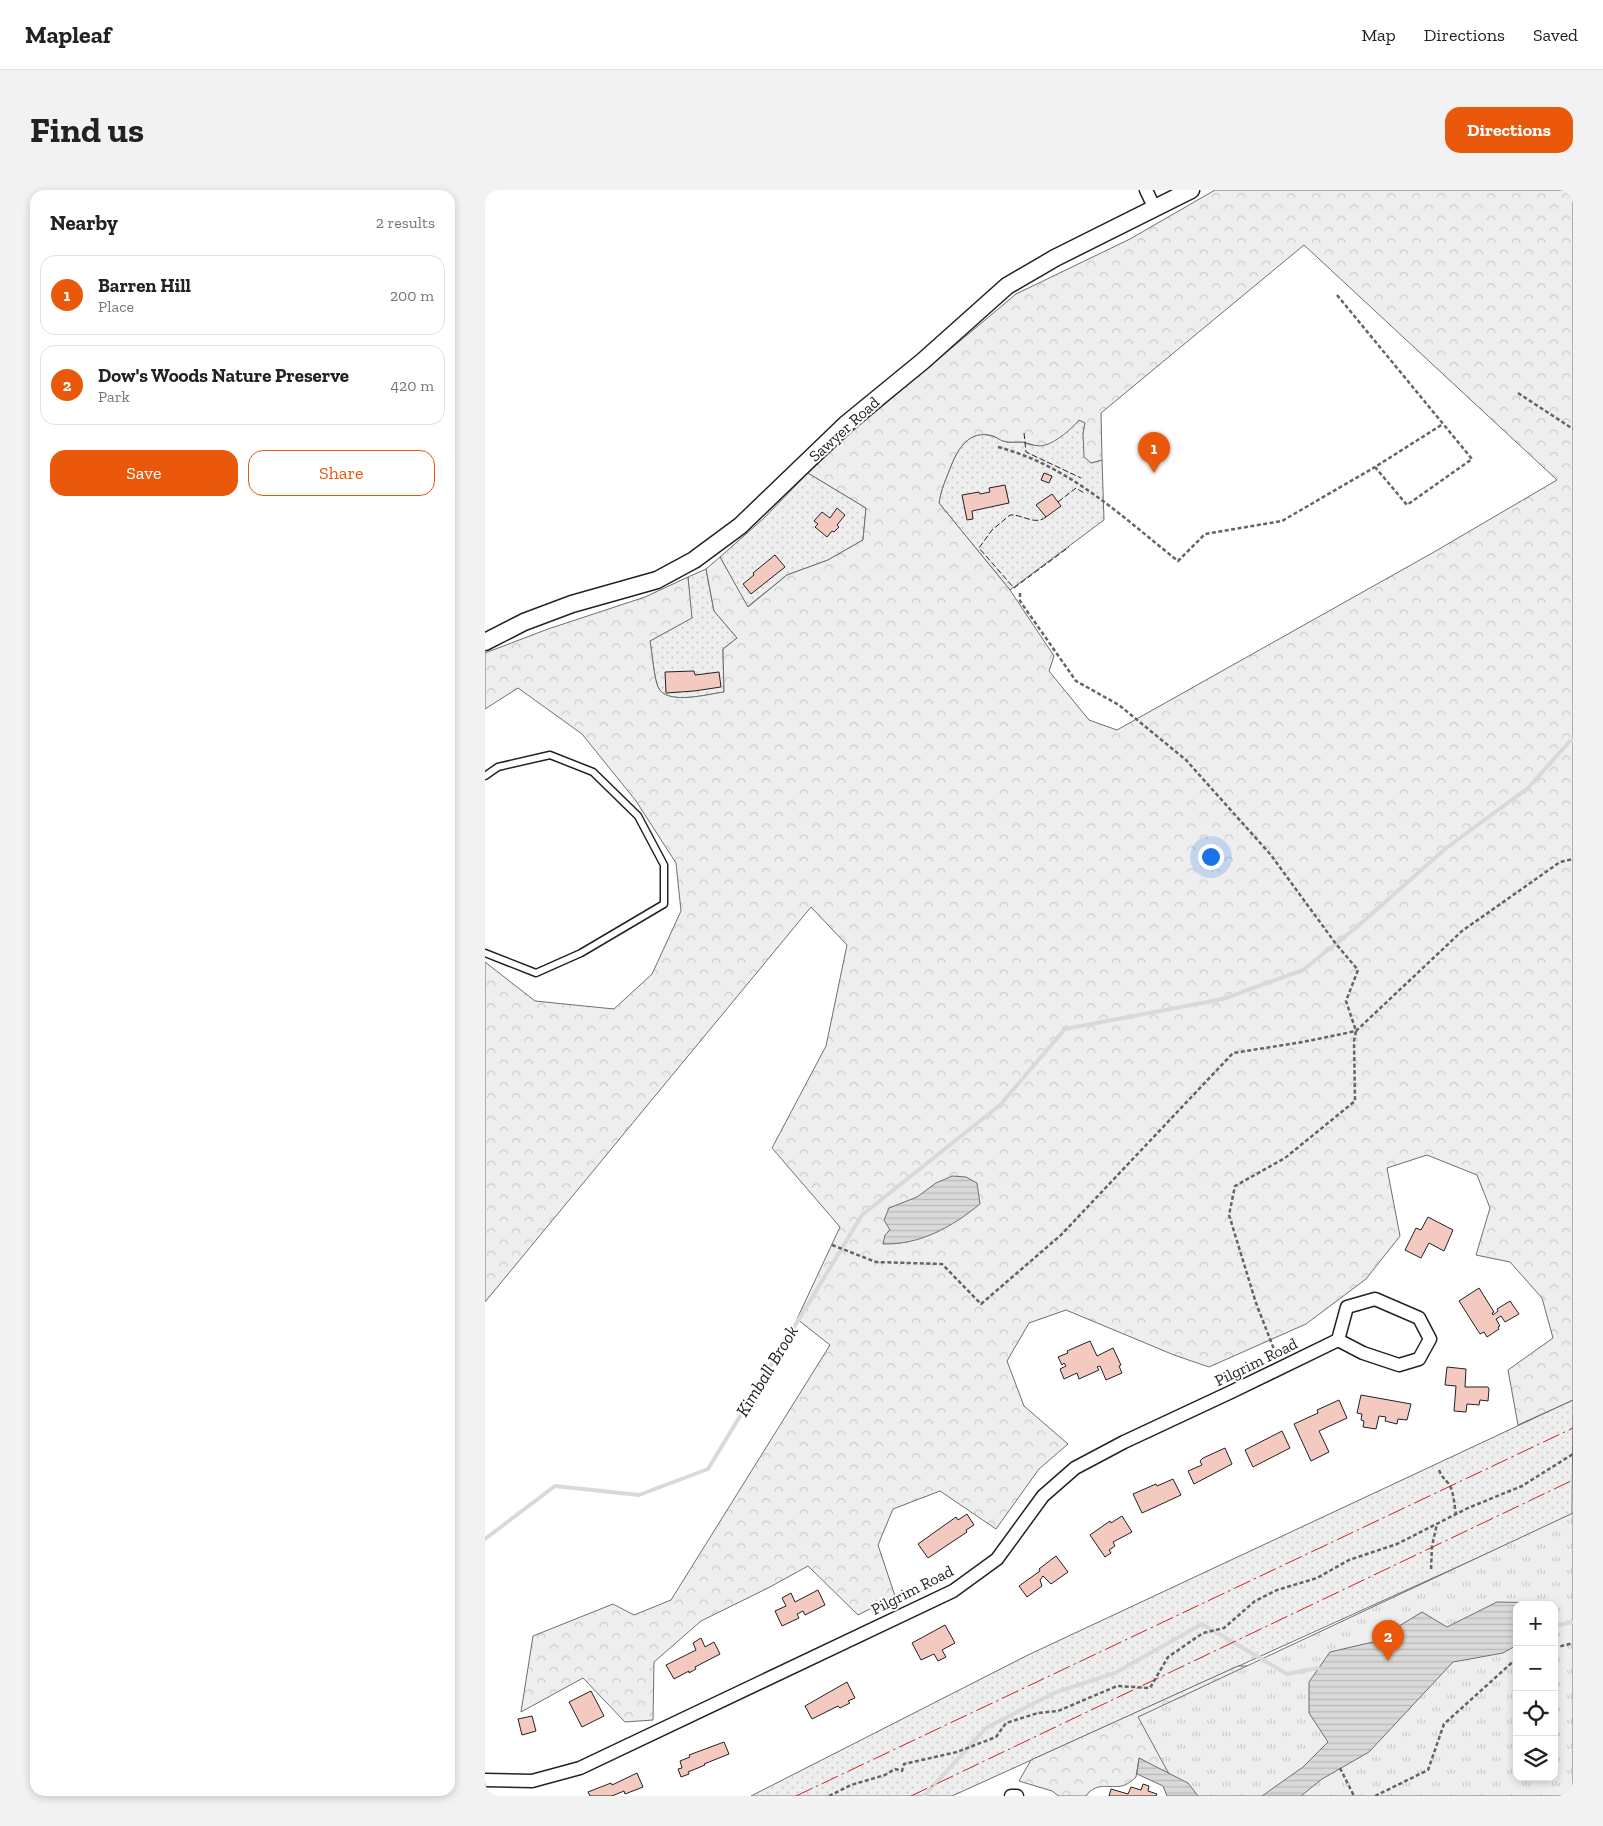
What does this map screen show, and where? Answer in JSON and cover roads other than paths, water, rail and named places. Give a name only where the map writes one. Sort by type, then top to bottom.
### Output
[{"type":"street","points":[[1147,190],[1155,208]]},
{"type":"street","name":"Sawyer Road","points":[[485,642],[524,622],[572,604],[657,580],[694,560],[740,526],[846,424],[923,361],[1007,286],[1055,258],[1191,190]]},
{"type":"street","points":[[1375,1300],[1419,1318],[1430,1339],[1419,1359],[1399,1365],[1363,1353],[1338,1340],[1347,1306],[1375,1300]]},
{"type":"street","name":"Pilgrim Road","points":[[485,1780],[533,1781],[579,1768],[953,1591],[997,1559],[1043,1496],[1075,1468],[1124,1442],[1338,1340]]},
{"type":"street","points":[[1011,1796],[1017,1796]]},
{"type":"lane","points":[[485,776],[498,768],[549,755],[593,772],[638,816],[664,865],[664,904],[581,954],[536,973],[485,953]]},
{"type":"waterway","name":"Kimball Brook","points":[[485,1539],[555,1486],[639,1495],[708,1469],[862,1215],[1000,1105],[1065,1029],[1223,999],[1303,970],[1358,926],[1445,849],[1528,788],[1570,741],[1573,741]]},
{"type":"waterway","points":[[1558,1625],[1573,1622]]},
{"type":"waterway","points":[[924,1796],[986,1728],[1054,1693],[1115,1673],[1202,1624],[1287,1674],[1318,1668]]},
{"type":"place","name":"Barren Hill","points":[[1154,473]]},
{"type":"place","name":"Dow's Woods Nature Preserve","points":[[1388,1661]]}]
